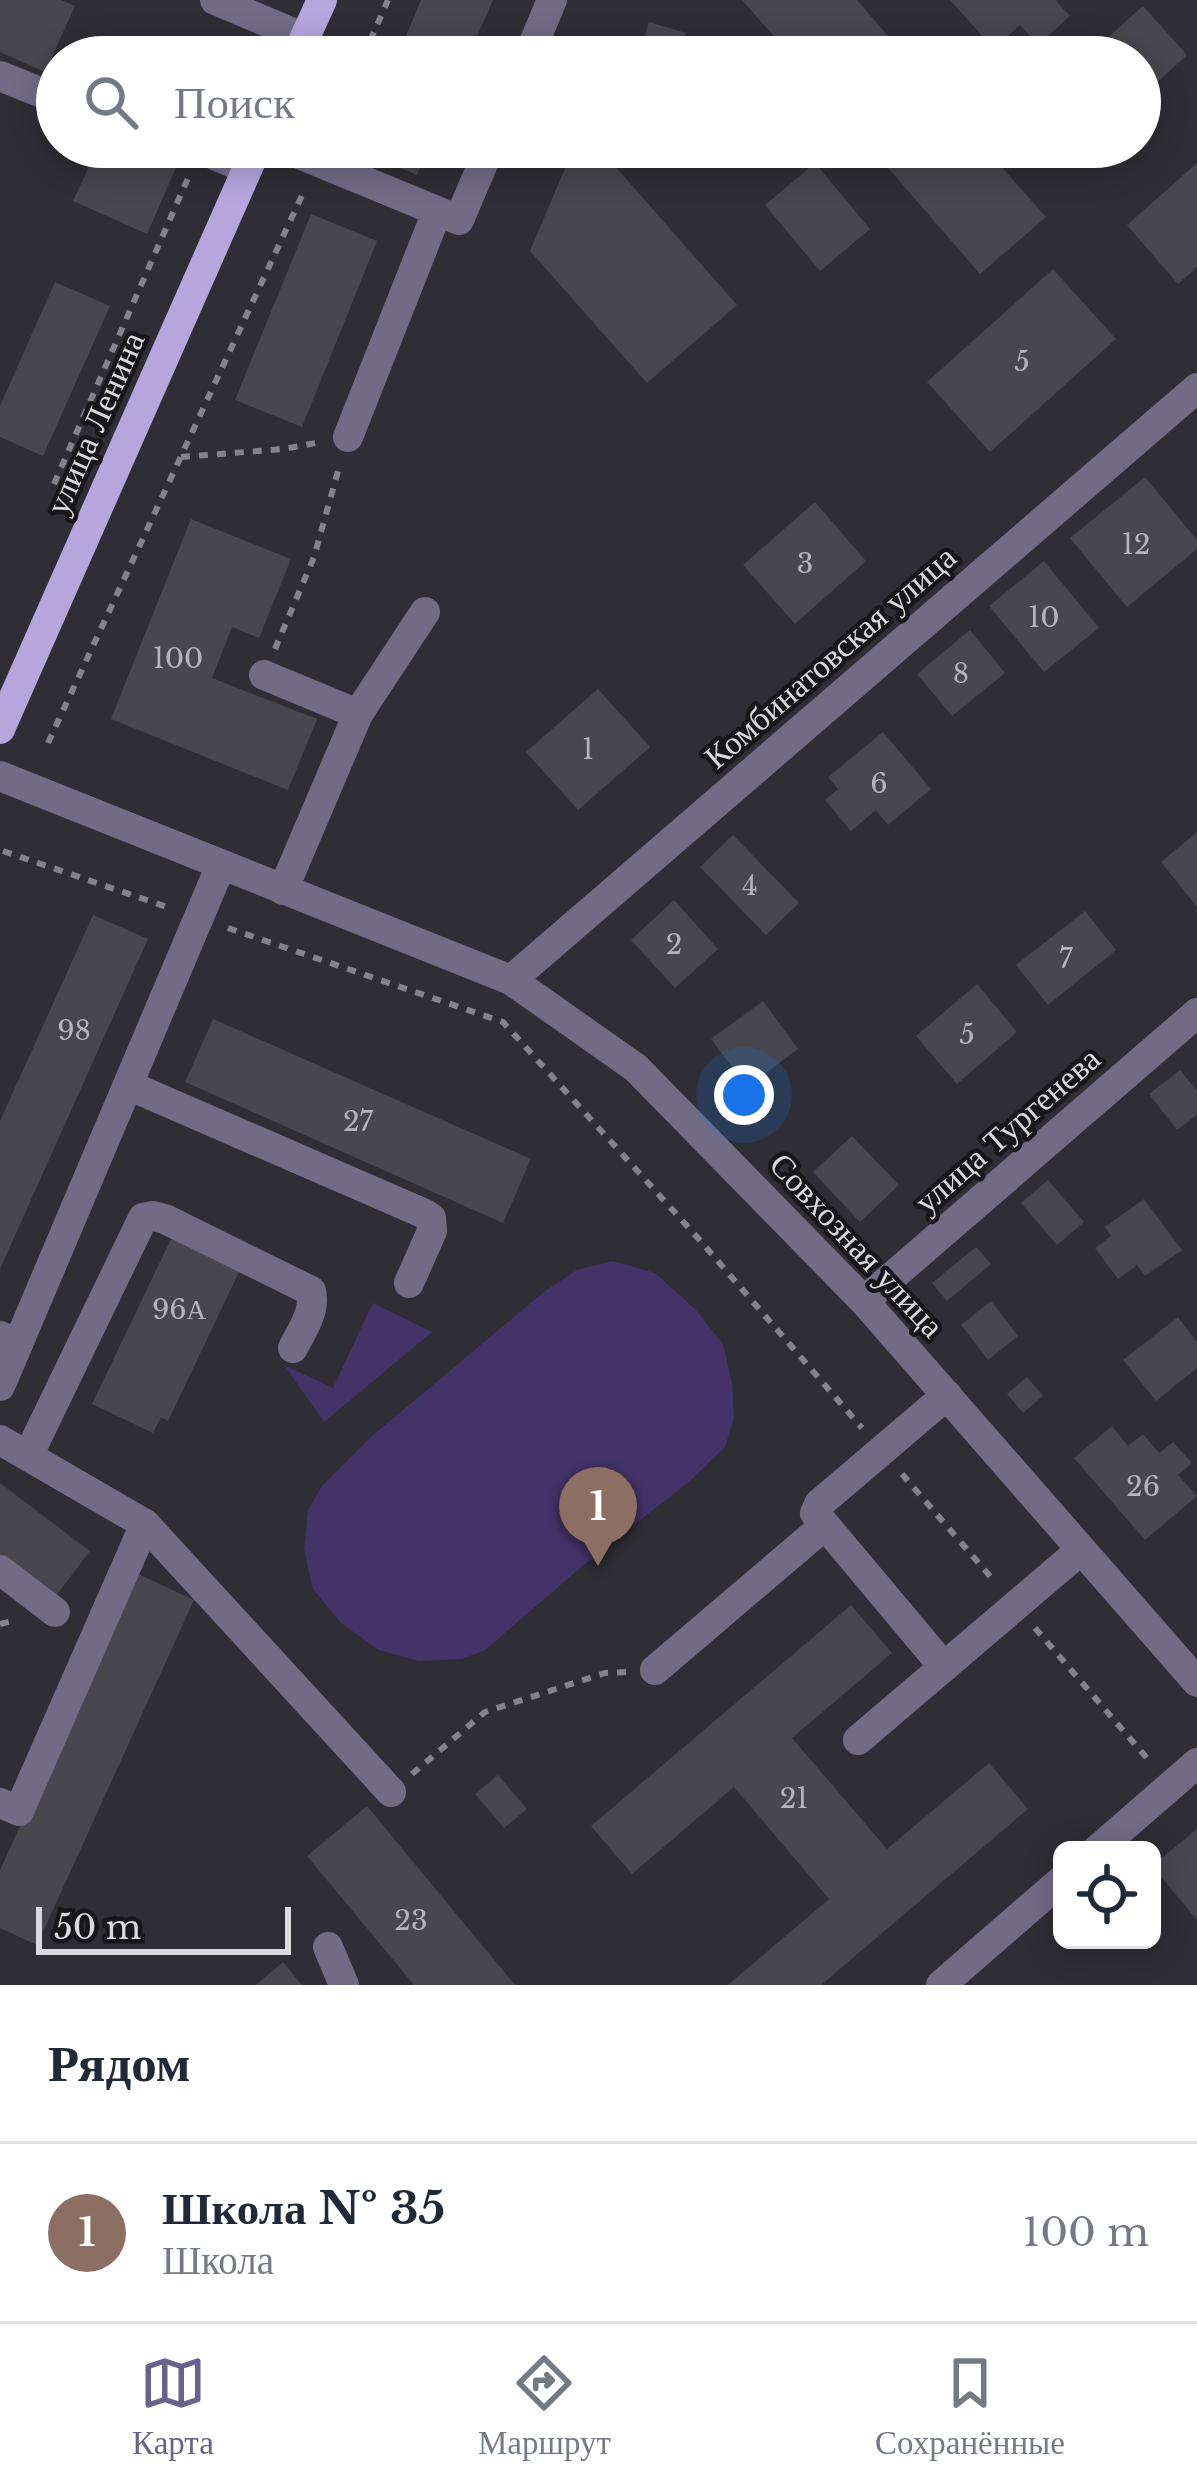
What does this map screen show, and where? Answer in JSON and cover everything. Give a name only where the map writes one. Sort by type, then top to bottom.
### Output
[{"type":"main road","points":[[306,36],[322,0]]},
{"type":"main road","name":"улица Ленина","points":[[0,729],[248,168]]},
{"type":"street","points":[[215,0],[279,36]]},
{"type":"street","points":[[537,36],[552,0]]},
{"type":"street","points":[[0,76],[36,91]]},
{"type":"street","points":[[332,168],[459,220],[481,168]]},
{"type":"street","points":[[348,437],[437,212]]},
{"type":"street","name":"Комбинатовская улица","points":[[511,980],[1197,388]]},
{"type":"street","points":[[283,890],[358,714],[425,612]]},
{"type":"street","points":[[264,675],[358,714]]},
{"type":"street","name":"Совхозная улица","points":[[0,776],[511,980],[636,1068],[864,1301],[1197,1682]]},
{"type":"street","points":[[0,1386],[9,1340],[128,1085],[221,865]]},
{"type":"street","name":"улица Тургенева","points":[[864,1301],[1197,1013]]},
{"type":"street","points":[[128,1085],[425,1214],[431,1231],[409,1282]]},
{"type":"street","points":[[28,1456],[143,1218],[165,1219],[311,1291],[312,1310],[293,1348]]},
{"type":"street","points":[[944,1667],[815,1514],[816,1508],[946,1395]]},
{"type":"street","points":[[0,1440],[145,1524],[391,1792]]},
{"type":"street","points":[[0,1803],[19,1811],[145,1524]]},
{"type":"street","points":[[655,1670],[824,1526]]},
{"type":"street","points":[[858,1740],[1082,1550]]},
{"type":"street","points":[[0,1570],[55,1612]]},
{"type":"street","points":[[1106,1841],[1197,1763]]},
{"type":"street","points":[[941,1985],[1053,1888]]},
{"type":"street","points":[[328,1947],[344,1985]]},
{"type":"path","points":[[373,36],[388,0]]},
{"type":"path","points":[[54,484],[189,168]]},
{"type":"path","points":[[48,743],[315,168]]},
{"type":"path","points":[[181,457],[284,449],[348,437],[314,557],[264,675]]},
{"type":"path","points":[[3,851],[503,1022],[698,1237],[1171,1785]]},
{"type":"path","points":[[391,1792],[484,1712],[604,1673],[655,1670]]},
{"type":"shaded area","points":[[613,1261],[655,1273],[696,1310],[723,1344],[734,1418],[725,1447],[485,1650],[462,1659],[419,1661],[379,1650],[341,1623],[313,1589],[304,1549],[308,1510],[322,1486],[372,1436],[545,1291],[577,1270]]},
{"type":"shaded area","points":[[373,1303],[432,1332],[324,1422],[284,1365],[333,1388]]},
{"type":"building","points":[[0,0],[61,0],[75,6],[61,36],[36,36],[36,68],[0,52]]},
{"type":"building","points":[[421,0],[493,0],[477,36],[406,36]]},
{"type":"building","points":[[742,0],[857,0],[888,36],[774,36]]},
{"type":"building","points":[[950,0],[1055,0],[1070,16],[1048,36],[1030,36],[1020,25],[1008,36],[982,36]]},
{"type":"building","points":[[1143,6],[1187,55],[1161,79],[1161,36],[1109,36]]},
{"type":"building","points":[[649,22],[686,33],[685,36],[645,36]]},
{"type":"building","points":[[1197,163],[1197,267],[1178,284],[1127,225]]},
{"type":"building","points":[[88,168],[176,168],[147,234],[73,201]]},
{"type":"building","points":[[565,168],[616,168],[737,305],[647,383],[530,251]]},
{"type":"building","points":[[809,168],[819,168],[870,229],[820,271],[765,205]]},
{"type":"building","points":[[888,168],[1003,168],[1046,217],[980,274]]},
{"type":"building","points":[[311,214],[377,241],[302,427],[235,400]]},
{"type":"building","points":[[1053,269],[1116,339],[990,452],[927,382]]},
{"type":"building","points":[[55,282],[110,306],[43,456],[0,437],[0,406]]},
{"type":"building","points":[[1145,477],[1197,540],[1197,549],[1127,607],[1070,538]]},
{"type":"building","points":[[815,502],[866,561],[795,624],[743,565]]},
{"type":"building","points":[[191,519],[291,559],[259,638],[232,627],[212,678],[317,719],[288,790],[111,719]]},
{"type":"building","points":[[1044,561],[1099,628],[1044,672],[989,606]]},
{"type":"building","points":[[970,630],[1005,673],[952,716],[917,674]]},
{"type":"building","points":[[598,689],[650,747],[578,810],[526,752]]},
{"type":"building","points":[[883,732],[931,789],[888,825],[876,810],[851,831],[825,800],[838,789],[828,777]]},
{"type":"building","points":[[1197,832],[1197,907],[1161,862]]},
{"type":"building","points":[[733,835],[799,903],[766,935],[700,867]]},
{"type":"building","points":[[674,900],[718,949],[675,988],[631,940]]},
{"type":"building","points":[[1085,911],[1116,950],[1048,1005],[1016,965]]},
{"type":"building","points":[[93,915],[148,939],[0,1269],[0,1121]]},
{"type":"building","points":[[977,984],[1017,1032],[957,1084],[916,1036]]},
{"type":"building","points":[[763,1001],[798,1049],[747,1087],[711,1039]]},
{"type":"building","points":[[213,1019],[531,1159],[503,1223],[185,1082]]},
{"type":"building","points":[[1180,1070],[1197,1091],[1197,1115],[1177,1130],[1149,1094]]},
{"type":"building","points":[[852,1136],[899,1185],[860,1222],[813,1172]]},
{"type":"building","points":[[1048,1180],[1084,1222],[1057,1245],[1021,1203]]},
{"type":"building","points":[[1144,1199],[1182,1250],[1145,1276],[1137,1265],[1118,1279],[1095,1248],[1111,1236],[1105,1227]]},
{"type":"building","points":[[171,1239],[239,1272],[168,1421],[161,1417],[153,1433],[92,1404]]},
{"type":"building","points":[[976,1247],[991,1264],[947,1301],[932,1283]]},
{"type":"building","points":[[991,1301],[1018,1336],[988,1360],[961,1325]]},
{"type":"building","points":[[1178,1317],[1197,1342],[1197,1368],[1156,1401],[1123,1360]]},
{"type":"building","points":[[1027,1377],[1043,1396],[1023,1413],[1007,1394]]},
{"type":"building","points":[[1112,1426],[1128,1446],[1143,1434],[1159,1453],[1173,1442],[1192,1463],[1178,1475],[1197,1496],[1145,1540],[1074,1458]]},
{"type":"building","points":[[0,1483],[90,1551],[55,1597],[0,1555]]},
{"type":"building","points":[[136,1573],[194,1600],[37,1945],[0,1928],[0,1870]]},
{"type":"building","points":[[851,1605],[892,1653],[792,1738],[887,1849],[989,1763],[1028,1809],[821,1985],[728,1985],[829,1899],[734,1787],[632,1874],[591,1826]]},
{"type":"building","points":[[498,1775],[527,1809],[504,1828],[475,1794]]},
{"type":"building","points":[[367,1806],[515,1985],[414,1985],[307,1856]]},
{"type":"building","points":[[1197,1829],[1197,1920],[1161,1877],[1161,1859]]},
{"type":"building","points":[[283,1962],[302,1985],[256,1985]]},
{"type":"place","name":"Школа № 35","points":[[598,1566]]}]
